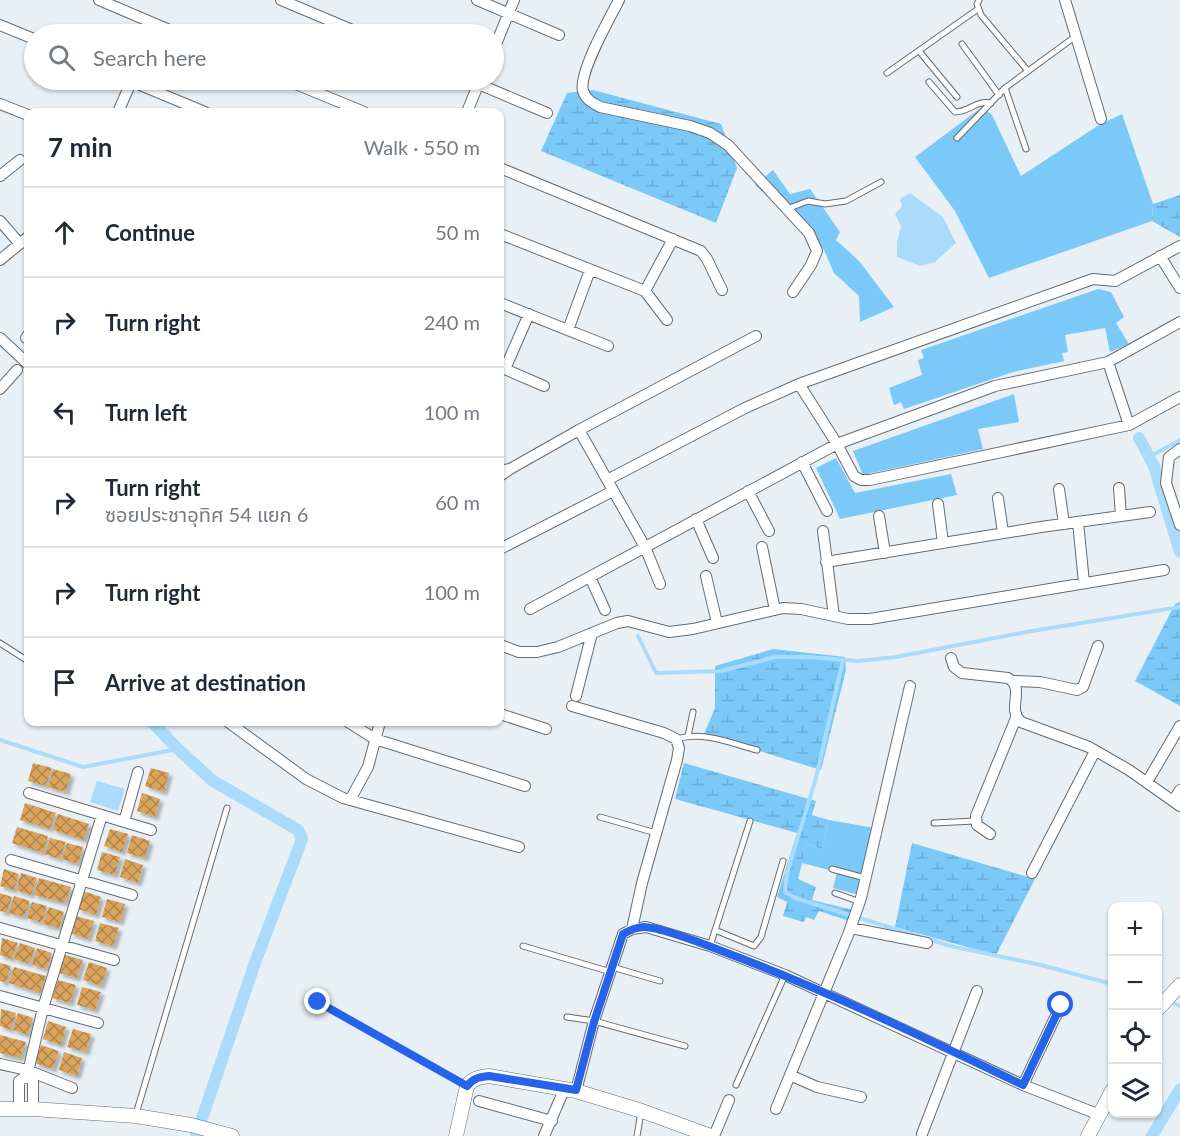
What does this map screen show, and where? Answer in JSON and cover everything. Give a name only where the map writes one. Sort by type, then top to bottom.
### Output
[{"type":"street","points":[[99,0],[142,24]]},
{"type":"street","points":[[281,0],[297,3],[341,24]]},
{"type":"street","points":[[477,0],[559,35]]},
{"type":"street","points":[[504,24],[514,0]]},
{"type":"street","points":[[619,0],[586,67],[583,90],[588,99],[600,107],[690,126],[710,133],[728,145],[809,233],[817,251],[811,265],[793,292]]},
{"type":"street","points":[[1065,0],[1101,119]]},
{"type":"street","points":[[0,25],[24,35]]},
{"type":"street","points":[[120,108],[126,90]]},
{"type":"street","points":[[154,90],[196,108]]},
{"type":"street","points":[[310,90],[354,108]]},
{"type":"street","points":[[468,108],[473,90]]},
{"type":"street","points":[[496,90],[547,113]]},
{"type":"street","points":[[0,104],[24,113]]},
{"type":"street","points":[[0,176],[20,160]]},
{"type":"street","points":[[504,170],[701,251],[722,290]]},
{"type":"street","points":[[0,221],[24,241],[0,260]]},
{"type":"street","points":[[504,236],[645,291],[667,320]]},
{"type":"street","points":[[645,291],[673,238]]},
{"type":"street","points":[[607,480],[745,408],[799,384],[1093,279],[1115,282],[1180,246]]},
{"type":"street","points":[[1161,256],[1180,288]]},
{"type":"street","points":[[568,330],[590,270]]},
{"type":"street","points":[[504,305],[608,346]]},
{"type":"street","points":[[504,364],[528,314]]},
{"type":"street","points":[[530,609],[837,444],[995,386],[1108,362],[1180,322]]},
{"type":"street","points":[[505,470],[756,336]]},
{"type":"street","points":[[0,338],[24,360]]},
{"type":"street","points":[[1108,362],[1129,426]]},
{"type":"street","points":[[504,369],[544,386]]},
{"type":"street","points":[[0,389],[17,370]]},
{"type":"street","points":[[799,384],[837,444],[854,476],[861,480],[1129,426],[1180,398]]},
{"type":"street","points":[[579,430],[645,547],[660,584]]},
{"type":"street","points":[[1180,449],[1169,457],[1166,483],[1180,525]]},
{"type":"street","points":[[802,462],[827,511]]},
{"type":"street","points":[[1119,488],[1121,516]]},
{"type":"street","points":[[1059,489],[1064,524]]},
{"type":"street","points":[[504,547],[613,491]]},
{"type":"street","points":[[748,491],[769,531]]},
{"type":"street","points":[[998,498],[1003,533]]},
{"type":"street","points":[[938,504],[943,543]]},
{"type":"street","points":[[826,562],[1150,512]]},
{"type":"street","points":[[879,516],[885,553]]},
{"type":"street","points":[[696,519],[713,558]]},
{"type":"street","points":[[1078,522],[1084,583]]},
{"type":"street","points":[[823,531],[834,616]]},
{"type":"street","points":[[762,547],[775,610]]},
{"type":"street","points":[[504,646],[519,652],[537,652],[558,647],[617,623],[628,621],[669,632],[783,608],[801,609],[848,619],[870,619],[1164,570]]},
{"type":"street","points":[[706,576],[717,623]]},
{"type":"street","points":[[590,577],[605,610]]},
{"type":"street","points":[[592,633],[574,701],[664,733],[676,739],[679,748],[634,913],[632,929]]},
{"type":"street","points":[[951,658],[954,667],[962,673],[1008,678],[1014,681],[1040,682],[1077,690],[1083,687],[1098,646]]},
{"type":"street","points":[[1014,681],[1017,687],[1014,711],[1021,723],[1050,732],[1095,751],[1129,770],[1177,803],[1180,790]]},
{"type":"street","points":[[776,1108],[825,993],[859,905],[910,686]]},
{"type":"street","points":[[504,715],[546,729]]},
{"type":"street","points":[[990,834],[975,821],[1016,718]]},
{"type":"street","points":[[233,726],[306,779],[350,800],[519,847]]},
{"type":"street","points":[[354,726],[375,739],[525,786]]},
{"type":"street","points":[[350,800],[368,767],[379,726]]},
{"type":"street","points":[[1147,782],[1180,726]]},
{"type":"street","points":[[1032,873],[1095,751]]},
{"type":"street","points":[[124,822],[138,772]]},
{"type":"street","points":[[29,792],[151,830]]},
{"type":"street","points":[[27,1073],[43,1008],[102,815]]},
{"type":"street","points":[[11,860],[132,895]]},
{"type":"street","points":[[852,926],[927,943]]},
{"type":"street","points":[[544,1136],[570,1090],[623,934],[632,929],[646,927],[710,946],[785,975],[1023,1085],[1100,1115]]},
{"type":"street","points":[[0,928],[114,960]]},
{"type":"street","points":[[1162,1005],[1180,985]]},
{"type":"street","points":[[922,1134],[977,991]]},
{"type":"street","points":[[0,996],[98,1023]]},
{"type":"street","points":[[1023,1085],[1061,1005]]},
{"type":"street","points":[[0,1064],[72,1088]]},
{"type":"street","points":[[26,1109],[33,1080],[27,1073]]},
{"type":"street","points":[[790,1075],[817,1087],[861,1097]]},
{"type":"street","points":[[456,1136],[467,1086],[471,1081],[489,1076],[570,1090],[642,1110],[712,1136],[729,1100]]},
{"type":"street","points":[[1088,1136],[1108,1100]]},
{"type":"street","points":[[479,1101],[552,1121]]},
{"type":"street","points":[[0,1109],[136,1116],[191,1125],[206,1133],[232,1136]]},
{"type":"lane","points":[[980,0],[977,3],[978,9],[1028,71]]},
{"type":"lane","points":[[887,73],[978,9]]},
{"type":"lane","points":[[957,138],[1005,88],[1076,36]]},
{"type":"lane","points":[[962,44],[999,95]]},
{"type":"lane","points":[[919,51],[957,98]]},
{"type":"lane","points":[[929,82],[955,112],[968,109],[978,102],[991,103]]},
{"type":"lane","points":[[1005,88],[1026,149]]},
{"type":"lane","points":[[787,209],[808,201],[825,204],[846,201],[880,182]]},
{"type":"lane","points":[[0,643],[24,658]]},
{"type":"lane","points":[[688,736],[693,712]]},
{"type":"lane","points":[[676,739],[688,736],[713,738],[757,750]]},
{"type":"lane","points":[[136,1116],[227,808]]},
{"type":"lane","points":[[600,817],[656,833]]},
{"type":"lane","points":[[710,946],[750,820]]},
{"type":"lane","points":[[934,823],[975,821]]},
{"type":"lane","points":[[715,930],[754,946],[761,937],[783,861]]},
{"type":"lane","points":[[832,869],[866,878]]},
{"type":"lane","points":[[834,893],[859,905]]},
{"type":"lane","points":[[523,946],[660,981]]},
{"type":"lane","points":[[736,1085],[785,975]]},
{"type":"lane","points":[[567,1017],[685,1046]]},
{"type":"lane","points":[[637,1136],[642,1110]]},
{"type":"path","points":[[318,1002],[467,1086]]},
{"type":"green space","points":[[593,90],[721,124],[737,168],[716,223],[541,151],[567,93]]},
{"type":"green space","points":[[982,107],[992,115],[1021,176],[1099,125],[1122,114],[1153,204],[1152,221],[989,278],[955,211],[915,157]]},
{"type":"green space","points":[[773,170],[790,194],[810,189],[840,232],[836,240],[859,261],[894,307],[860,322],[859,296],[834,273],[824,250],[801,220],[755,185]]},
{"type":"green space","points":[[1180,195],[1180,237],[1152,221],[1153,204]]},
{"type":"green space","points":[[1098,289],[1111,292],[1124,317],[1116,323],[1129,344],[1110,352],[1105,328],[1065,335],[1068,352],[1062,353],[1064,361],[1013,372],[904,409],[901,402],[894,405],[889,388],[922,375],[918,360],[924,358],[921,350]]},
{"type":"green space","points":[[1014,394],[1019,422],[978,429],[983,449],[863,475],[853,451]]},
{"type":"green space","points":[[836,458],[855,493],[951,474],[957,495],[840,519],[816,468]]},
{"type":"green space","points":[[1180,602],[1180,706],[1135,681],[1175,604]]},
{"type":"green space","points":[[773,649],[845,657],[846,670],[821,770],[704,734],[715,708],[715,666]]},
{"type":"green space","points":[[684,763],[816,801],[812,815],[829,820],[822,849],[807,844],[798,879],[816,887],[812,900],[853,910],[849,921],[819,911],[814,920],[806,917],[804,922],[783,916],[787,902],[777,897],[797,833],[675,799]]},
{"type":"green space","points":[[829,820],[874,828],[859,895],[833,888],[837,872],[802,863],[807,844],[822,849]]},
{"type":"green space","points":[[912,843],[1035,879],[996,955],[895,927]]},
{"type":"shaded area","points":[[910,193],[943,217],[956,243],[935,262],[920,266],[897,257],[897,242],[901,226],[895,214],[902,206],[900,199]]},
{"type":"shaded area","points":[[97,781],[125,789],[118,811],[90,802]]},
{"type":"building","points":[[33,763],[52,768],[46,786],[28,781]]},
{"type":"building","points":[[151,768],[169,773],[164,792],[145,786]]},
{"type":"building","points":[[53,769],[71,774],[66,792],[48,787]]},
{"type":"building","points":[[142,793],[160,799],[155,817],[137,811]]},
{"type":"building","points":[[25,803],[56,813],[50,829],[20,820]]},
{"type":"building","points":[[58,814],[89,824],[84,840],[53,830]]},
{"type":"building","points":[[17,827],[48,836],[43,853],[12,843]]},
{"type":"building","points":[[110,829],[128,834],[122,852],[104,846]]},
{"type":"building","points":[[132,835],[150,841],[145,858],[127,853]]},
{"type":"building","points":[[50,838],[66,842],[60,859],[45,854]]},
{"type":"building","points":[[67,843],[83,847],[78,864],[62,859]]},
{"type":"building","points":[[102,852],[120,857],[115,875],[97,870]]},
{"type":"building","points":[[125,859],[143,865],[138,883],[120,877]]},
{"type":"building","points":[[4,869],[19,874],[14,890],[0,886]]},
{"type":"building","points":[[21,873],[37,878],[31,895],[16,890]]},
{"type":"building","points":[[39,878],[71,887],[65,903],[34,895]]},
{"type":"building","points":[[83,891],[101,897],[96,915],[78,909]]},
{"type":"building","points":[[0,893],[12,897],[7,913],[0,911]]},
{"type":"building","points":[[14,896],[30,901],[24,917],[9,913]]},
{"type":"building","points":[[107,899],[125,904],[120,922],[102,917]]},
{"type":"building","points":[[32,902],[47,906],[42,923],[27,918]]},
{"type":"building","points":[[49,907],[64,912],[59,928],[43,924]]},
{"type":"building","points":[[76,916],[94,921],[88,939],[70,933]]},
{"type":"building","points":[[100,923],[119,928],[113,946],[95,941]]},
{"type":"building","points":[[2,938],[18,943],[12,959],[0,955]]},
{"type":"building","points":[[20,943],[35,948],[30,964],[14,959]]},
{"type":"building","points":[[37,948],[52,953],[47,969],[32,965]]},
{"type":"building","points":[[65,955],[83,960],[77,978],[59,973]]},
{"type":"building","points":[[89,962],[107,968],[101,986],[83,980]]},
{"type":"building","points":[[0,963],[11,966],[6,983],[0,981]]},
{"type":"building","points":[[14,967],[46,976],[40,993],[9,983]]},
{"type":"building","points":[[58,980],[76,985],[70,1003],[52,998]]},
{"type":"building","points":[[82,987],[101,992],[95,1010],[77,1005]]},
{"type":"building","points":[[1,1009],[16,1013],[11,1030],[0,1026]]},
{"type":"building","points":[[18,1013],[33,1018],[28,1035],[13,1030]]},
{"type":"building","points":[[48,1021],[66,1027],[61,1045],[43,1039]]},
{"type":"building","points":[[73,1029],[91,1034],[86,1052],[67,1047]]},
{"type":"building","points":[[0,1035],[26,1042],[20,1058],[0,1053]]},
{"type":"building","points":[[41,1045],[59,1051],[53,1069],[35,1063]]},
{"type":"building","points":[[64,1052],[82,1058],[77,1076],[59,1070]]},
{"type":"waterway","points":[[1139,438],[1154,466],[1180,552]]},
{"type":"waterway","points":[[1149,457],[1180,440]]},
{"type":"waterway","points":[[638,636],[656,673],[721,671],[775,657],[858,661],[896,657],[1026,632],[1180,607]]},
{"type":"waterway","points":[[843,660],[816,778],[787,873],[785,892],[795,898],[921,937]]},
{"type":"waterway","points":[[156,726],[213,781],[298,830],[302,839],[256,960],[196,1136]]},
{"type":"waterway","points":[[0,740],[83,767],[178,749]]},
{"type":"waterway","points":[[929,939],[1108,983]]},
{"type":"waterway","points":[[1170,1002],[1180,1006]]},
{"type":"waterway","points":[[1152,1136],[1180,1089]]},
{"type":"route","points":[[318,1002],[467,1086],[471,1081],[489,1076],[576,1090],[594,1022],[623,934],[632,929],[646,927],[661,931],[710,946],[785,975],[1023,1085],[1061,1005]]}]
